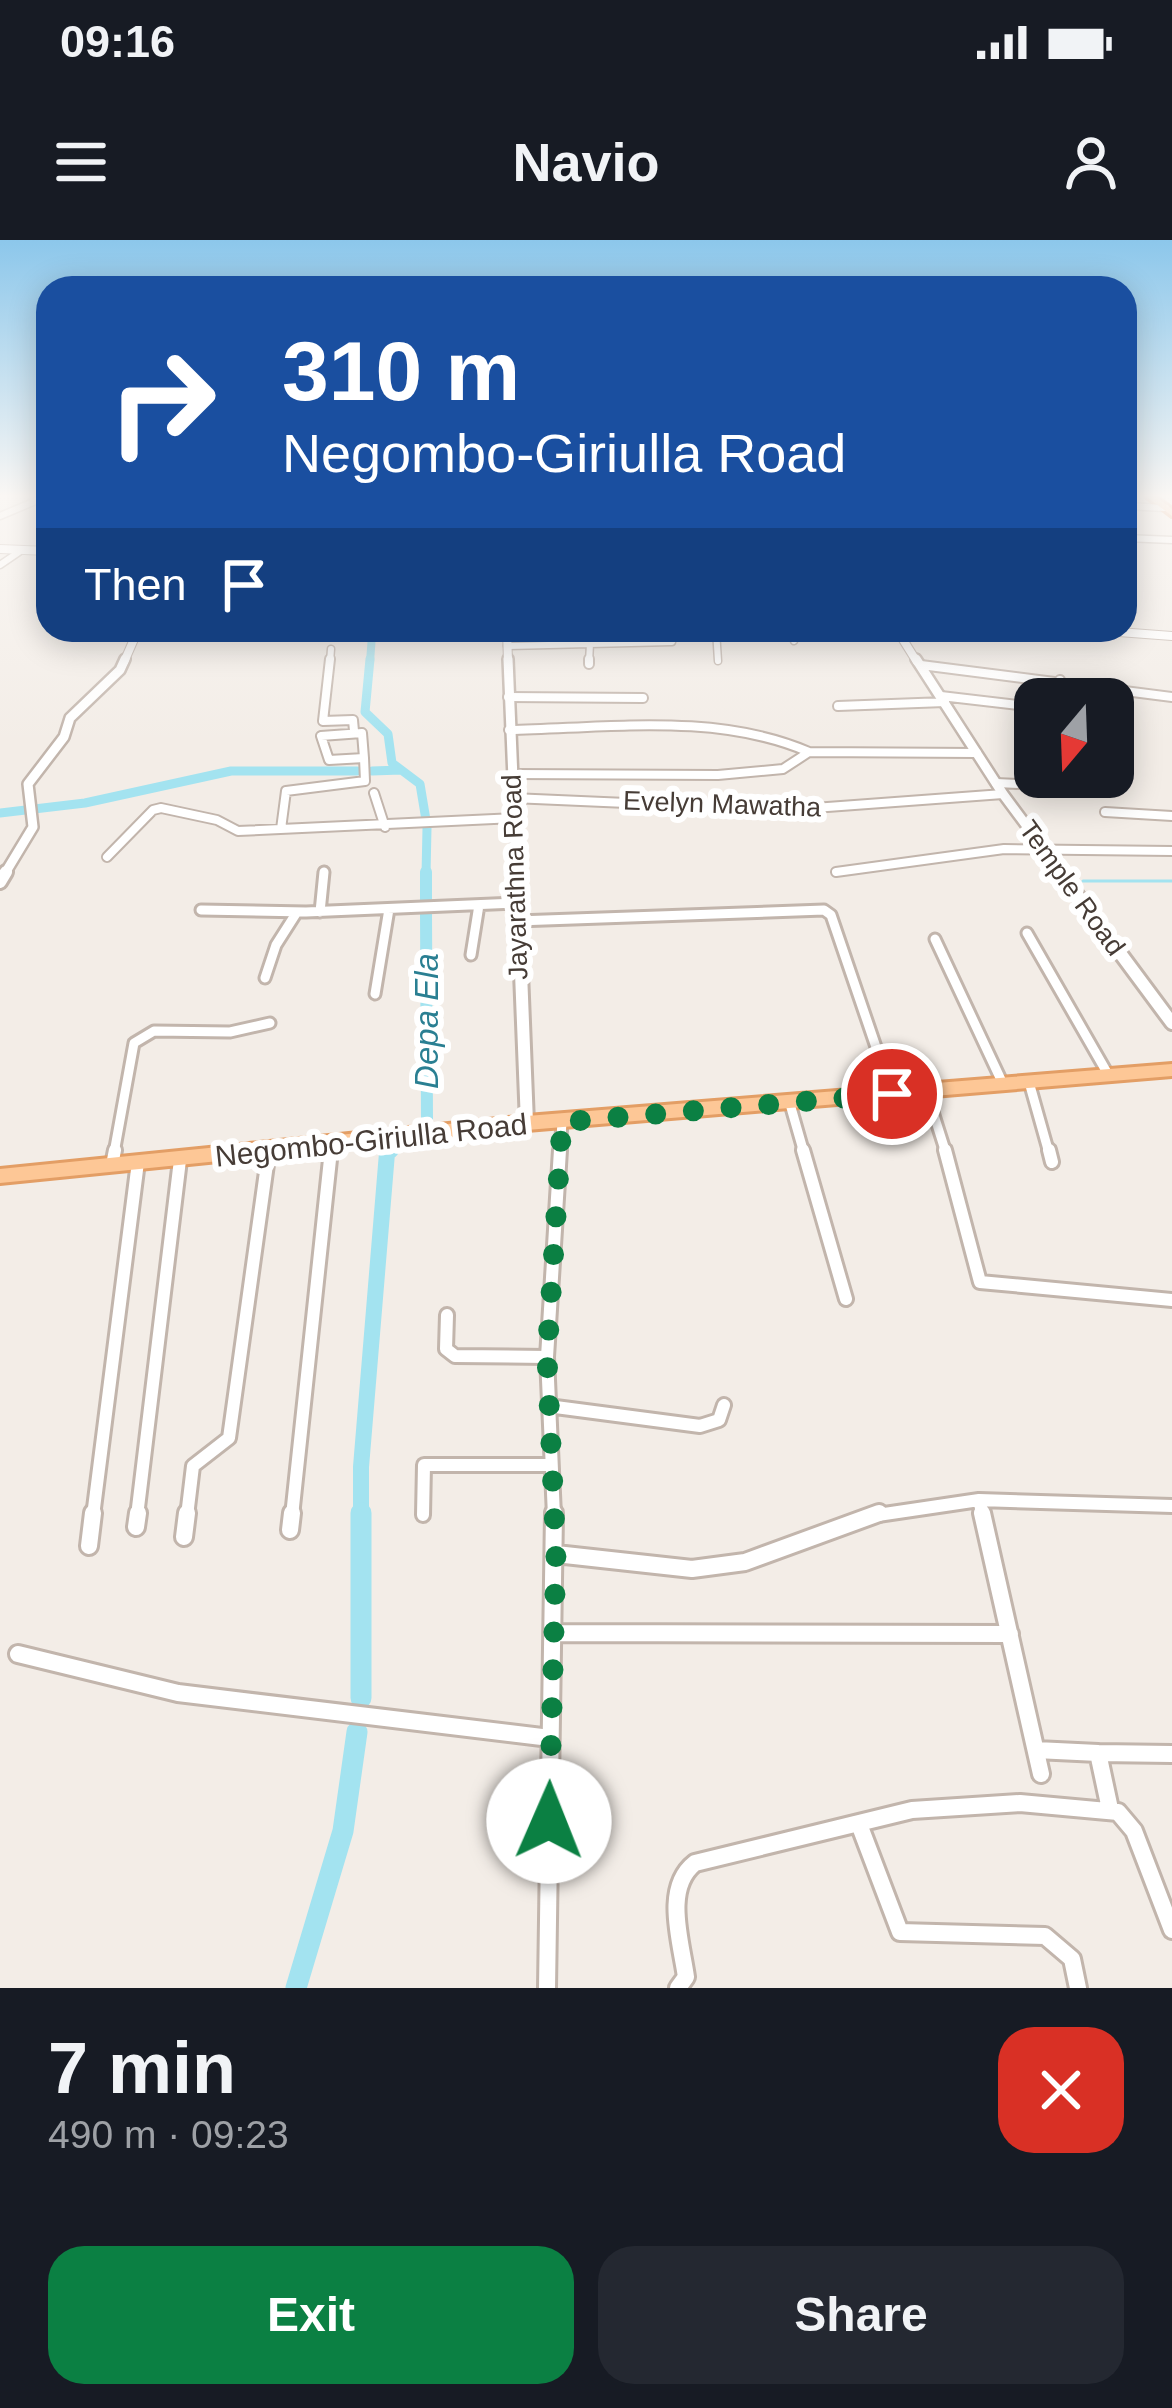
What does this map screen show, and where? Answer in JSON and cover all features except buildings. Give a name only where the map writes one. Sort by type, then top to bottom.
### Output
[{"type":"main road","name":"Negombo-Giriulla Road","points":[[0,1176],[527,1123],[1172,1070]]},
{"type":"street","points":[[1137,633],[1172,636]]},
{"type":"street","points":[[0,882],[33,827],[28,784],[64,737],[70,718],[120,670],[133,642]]},
{"type":"street","name":"Jayarathna Road","points":[[507,642],[527,1123]]},
{"type":"street","points":[[566,642],[672,642]]},
{"type":"street","points":[[717,642],[718,661]]},
{"type":"street","name":"Temple Road","points":[[905,642],[1000,789],[1172,1023]]},
{"type":"street","points":[[589,664],[590,644]]},
{"type":"street","points":[[331,649],[323,721],[352,720],[354,731]]},
{"type":"street","points":[[921,664],[1043,678]]},
{"type":"street","points":[[1134,691],[1172,697]]},
{"type":"street","points":[[508,698],[643,698]]},
{"type":"street","points":[[838,706],[943,699],[1014,705]]},
{"type":"street","points":[[508,730],[751,730],[792,741],[809,752],[977,753]]},
{"type":"street","points":[[281,830],[286,791],[363,783],[364,758],[362,733],[321,736],[328,760],[364,758]]},
{"type":"street","points":[[512,774],[769,772],[798,762],[809,752]]},
{"type":"street","name":"Evelyn Mawatha","points":[[512,798],[787,810],[1014,789]]},
{"type":"street","points":[[374,793],[385,827]]},
{"type":"street","points":[[107,857],[153,810],[161,808],[218,820],[238,831],[513,818]]},
{"type":"street","points":[[1106,812],[1172,816]]},
{"type":"street","points":[[836,872],[1042,847],[1172,851]]},
{"type":"street","points":[[320,912],[324,872]]},
{"type":"street","points":[[201,910],[320,912],[516,903]]},
{"type":"street","points":[[471,955],[479,905]]},
{"type":"street","points":[[375,994],[388,909]]},
{"type":"street","points":[[517,921],[824,910],[831,915],[892,1094]]},
{"type":"street","points":[[266,978],[276,945],[296,912]]},
{"type":"street","points":[[1027,933],[1109,1076]]},
{"type":"street","points":[[935,939],[1003,1084]]},
{"type":"street","points":[[112,1165],[134,1043],[154,1031],[230,1032],[270,1023]]},
{"type":"street","points":[[1029,1082],[1052,1162]]},
{"type":"street","points":[[926,1090],[956,1181],[974,1276],[980,1282],[1172,1300]]},
{"type":"street","points":[[790,1104],[846,1299]]},
{"type":"street","points":[[547,1988],[556,1554],[547,1357],[562,1122]]},
{"type":"street","points":[[290,1530],[332,1143]]},
{"type":"street","points":[[184,1538],[193,1466],[229,1438],[269,1150]]},
{"type":"street","points":[[136,1527],[180,1160]]},
{"type":"street","points":[[89,1546],[138,1162]]},
{"type":"street","points":[[447,1315],[446,1349],[454,1356],[547,1357]]},
{"type":"street","points":[[548,1406],[700,1426],[719,1420],[724,1405]]},
{"type":"street","points":[[423,1515],[424,1465],[551,1465]]},
{"type":"street","points":[[556,1554],[692,1570],[745,1562],[887,1510],[979,1500],[1172,1507]]},
{"type":"street","points":[[979,1500],[1041,1774]]},
{"type":"street","points":[[553,1633],[1010,1634]]},
{"type":"street","points":[[17,1654],[178,1693],[550,1738]]},
{"type":"street","points":[[1036,1750],[1172,1754]]},
{"type":"street","points":[[1097,1753],[1110,1809],[1134,1831],[1172,1930]]},
{"type":"street","points":[[678,1988],[686,1977],[676,1897],[680,1874],[695,1863],[912,1810],[1020,1803],[1110,1809]]},
{"type":"street","points":[[859,1824],[900,1932],[1045,1936],[1072,1959],[1078,1988]]},
{"type":"waterway","points":[[370,662],[371,642]]},
{"type":"waterway","points":[[370,659],[365,712],[388,734],[392,763],[420,784],[426,820]]},
{"type":"waterway","points":[[372,771],[401,770]]},
{"type":"waterway","points":[[0,813],[85,803],[231,771],[357,771]]},
{"type":"waterway","points":[[426,875],[427,828]]},
{"type":"waterway","points":[[426,875],[426,902]]},
{"type":"waterway","points":[[1083,881],[1172,881]]},
{"type":"waterway","name":"Depa Ela","points":[[420,1127],[427,1121],[426,912]]},
{"type":"waterway","points":[[361,1698],[361,1467],[387,1153],[399,1144]]},
{"type":"waterway","points":[[296,1988],[343,1831],[357,1732]]},
{"type":"route","points":[[549,1821],[556,1554],[547,1357],[562,1122],[892,1094]]}]
